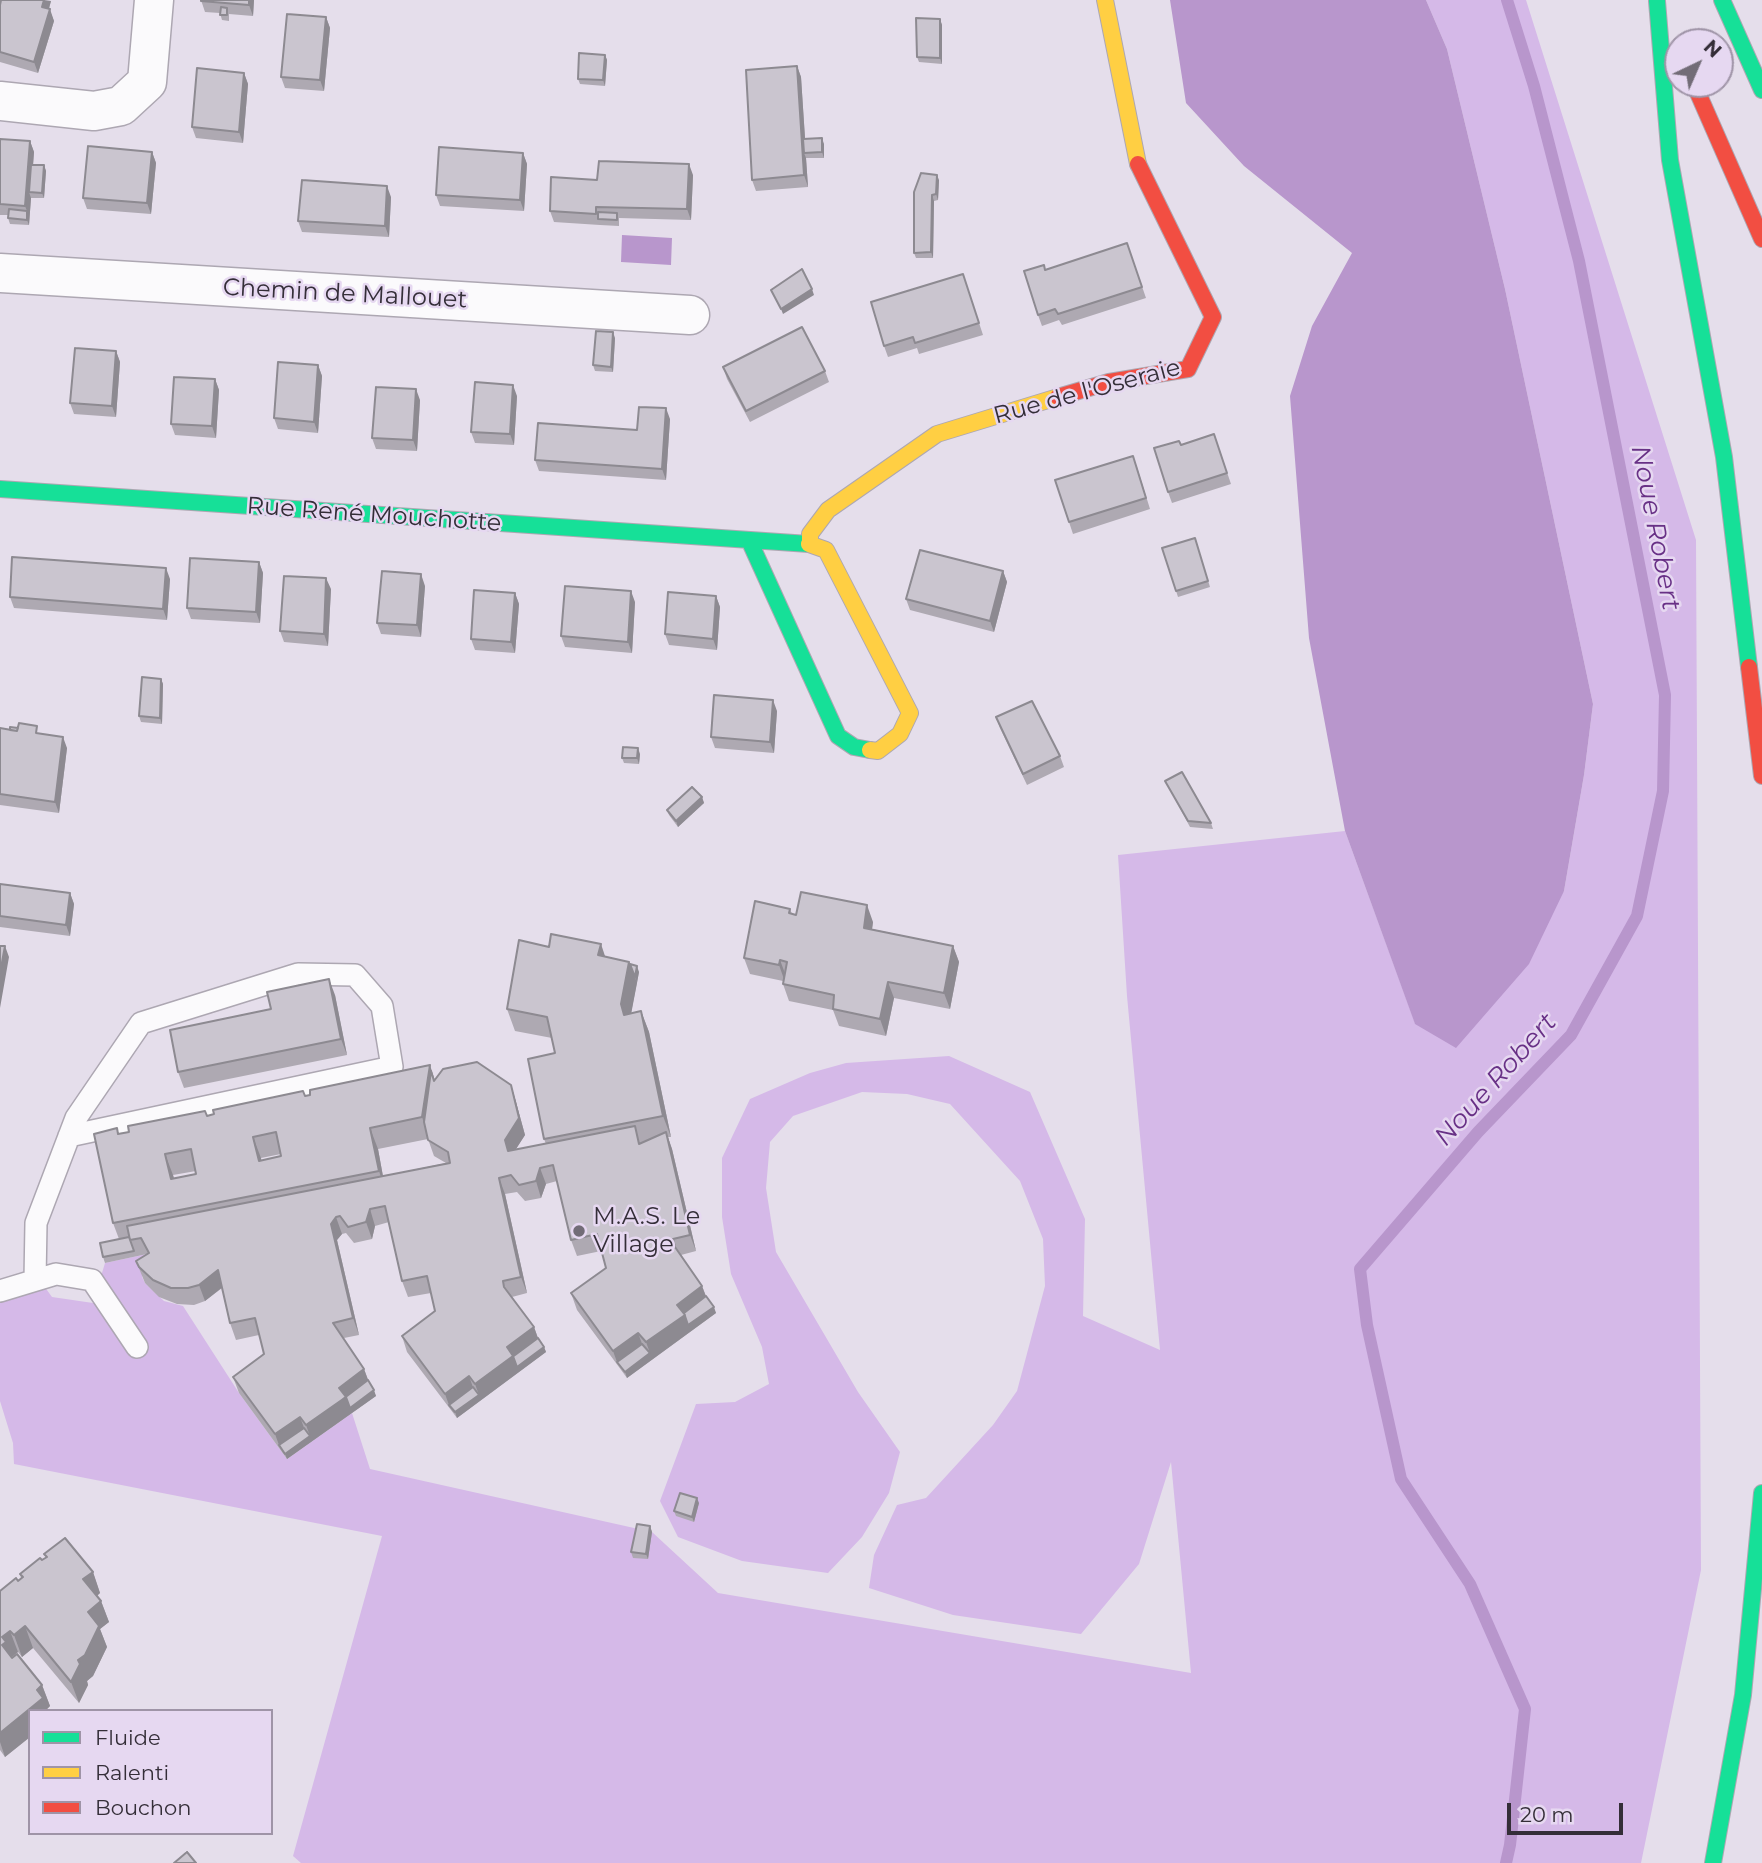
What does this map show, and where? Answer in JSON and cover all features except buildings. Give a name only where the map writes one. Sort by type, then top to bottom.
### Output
[{"type":"main road","name":"Rue de l'Oseraie","points":[[810,544],[810,534],[828,510],[937,434],[1109,382],[1188,369],[1213,317],[1135,158],[1105,0]]},
{"type":"main road","points":[[1722,0],[1762,90]]},
{"type":"main road","points":[[1657,1],[1669,28]]},
{"type":"main road","points":[[1657,1],[1670,160],[1724,457],[1762,776]]},
{"type":"main road","points":[[1699,98],[1762,239]]},
{"type":"main road","name":"Rue René Mouchotte","points":[[0,489],[810,544]]},
{"type":"main road","points":[[748,540],[838,736],[854,747],[878,751],[900,734],[910,713],[826,550],[810,544]]},
{"type":"main road","points":[[1713,1863],[1743,1695],[1762,1493]]},
{"type":"street","points":[[0,101],[94,111],[121,106],[147,82],[154,0]]},
{"type":"street","name":"Chemin de Mallouet","points":[[0,273],[690,315]]},
{"type":"lane","points":[[35,1280],[36,1223],[69,1136],[76,1118],[141,1023],[298,974],[355,975],[382,1006],[392,1068],[69,1136]]},
{"type":"lane","points":[[0,1291],[56,1274],[92,1280],[137,1347]]},
{"type":"shaded area","points":[[1170,0],[1426,0],[1447,49],[1505,289],[1593,704],[1564,891],[1529,964],[1456,1048],[1415,1024],[1345,831],[1309,638],[1290,396],[1312,326],[1352,253],[1244,166],[1186,103]]},
{"type":"shaded area","points":[[1426,0],[1526,0],[1696,540],[1701,1570],[1641,1863],[301,1863],[293,1856],[382,1536],[14,1464],[13,1443],[0,1401],[0,1300],[44,1286],[52,1297],[93,1303],[105,1263],[147,1254],[148,1260],[142,1277],[145,1283],[164,1301],[183,1306],[239,1393],[287,1459],[352,1413],[370,1469],[652,1532],[718,1593],[1191,1673],[1171,1462],[1139,1564],[1081,1634],[953,1615],[869,1588],[874,1555],[897,1505],[926,1498],[993,1425],[1017,1391],[1045,1286],[1043,1239],[1020,1181],[950,1104],[907,1094],[862,1092],[793,1116],[770,1142],[766,1188],[776,1252],[858,1392],[900,1452],[889,1493],[862,1537],[828,1573],[742,1561],[678,1537],[660,1501],[696,1404],[735,1402],[769,1384],[762,1347],[731,1274],[722,1217],[722,1158],[750,1099],[810,1073],[846,1063],[949,1056],[1030,1092],[1085,1219],[1083,1316],[1160,1350],[1127,996],[1118,855],[1345,831],[1415,1023],[1564,891],[1593,704],[1505,289],[1447,49]]},
{"type":"shaded area","points":[[622,235],[672,238],[671,265],[621,262]]},
{"type":"waterway","name":"Noue Robert","points":[[1506,1863],[1525,1709],[1470,1584],[1401,1479],[1367,1325],[1360,1269],[1478,1132],[1571,1035],[1637,916],[1663,791],[1665,695],[1579,261],[1534,86],[1507,0]]},
{"type":"traffic: fast","points":[[1722,0],[1762,90]]},
{"type":"traffic: fast","points":[[1657,1],[1670,160],[1724,457],[1749,667]]},
{"type":"traffic: fast","points":[[0,489],[809,544]]},
{"type":"traffic: fast","points":[[749,540],[838,736],[854,747],[870,750]]},
{"type":"traffic: fast","points":[[1713,1863],[1743,1695],[1762,1493]]},
{"type":"traffic: slow","points":[[1105,0],[1138,164]]},
{"type":"traffic: slow","points":[[810,544],[810,534],[828,510],[937,434],[1058,397]]},
{"type":"traffic: slow","points":[[809,544],[826,550],[910,713],[900,734],[878,751],[870,750]]},
{"type":"traffic: jam","points":[[1700,98],[1762,239]]},
{"type":"traffic: jam","points":[[1058,397],[1109,382],[1188,369],[1213,317],[1138,164]]},
{"type":"traffic: jam","points":[[1749,667],[1762,776]]},
{"type":"place","name":"M.A.S. Le Village","points":[[579,1231]]}]
